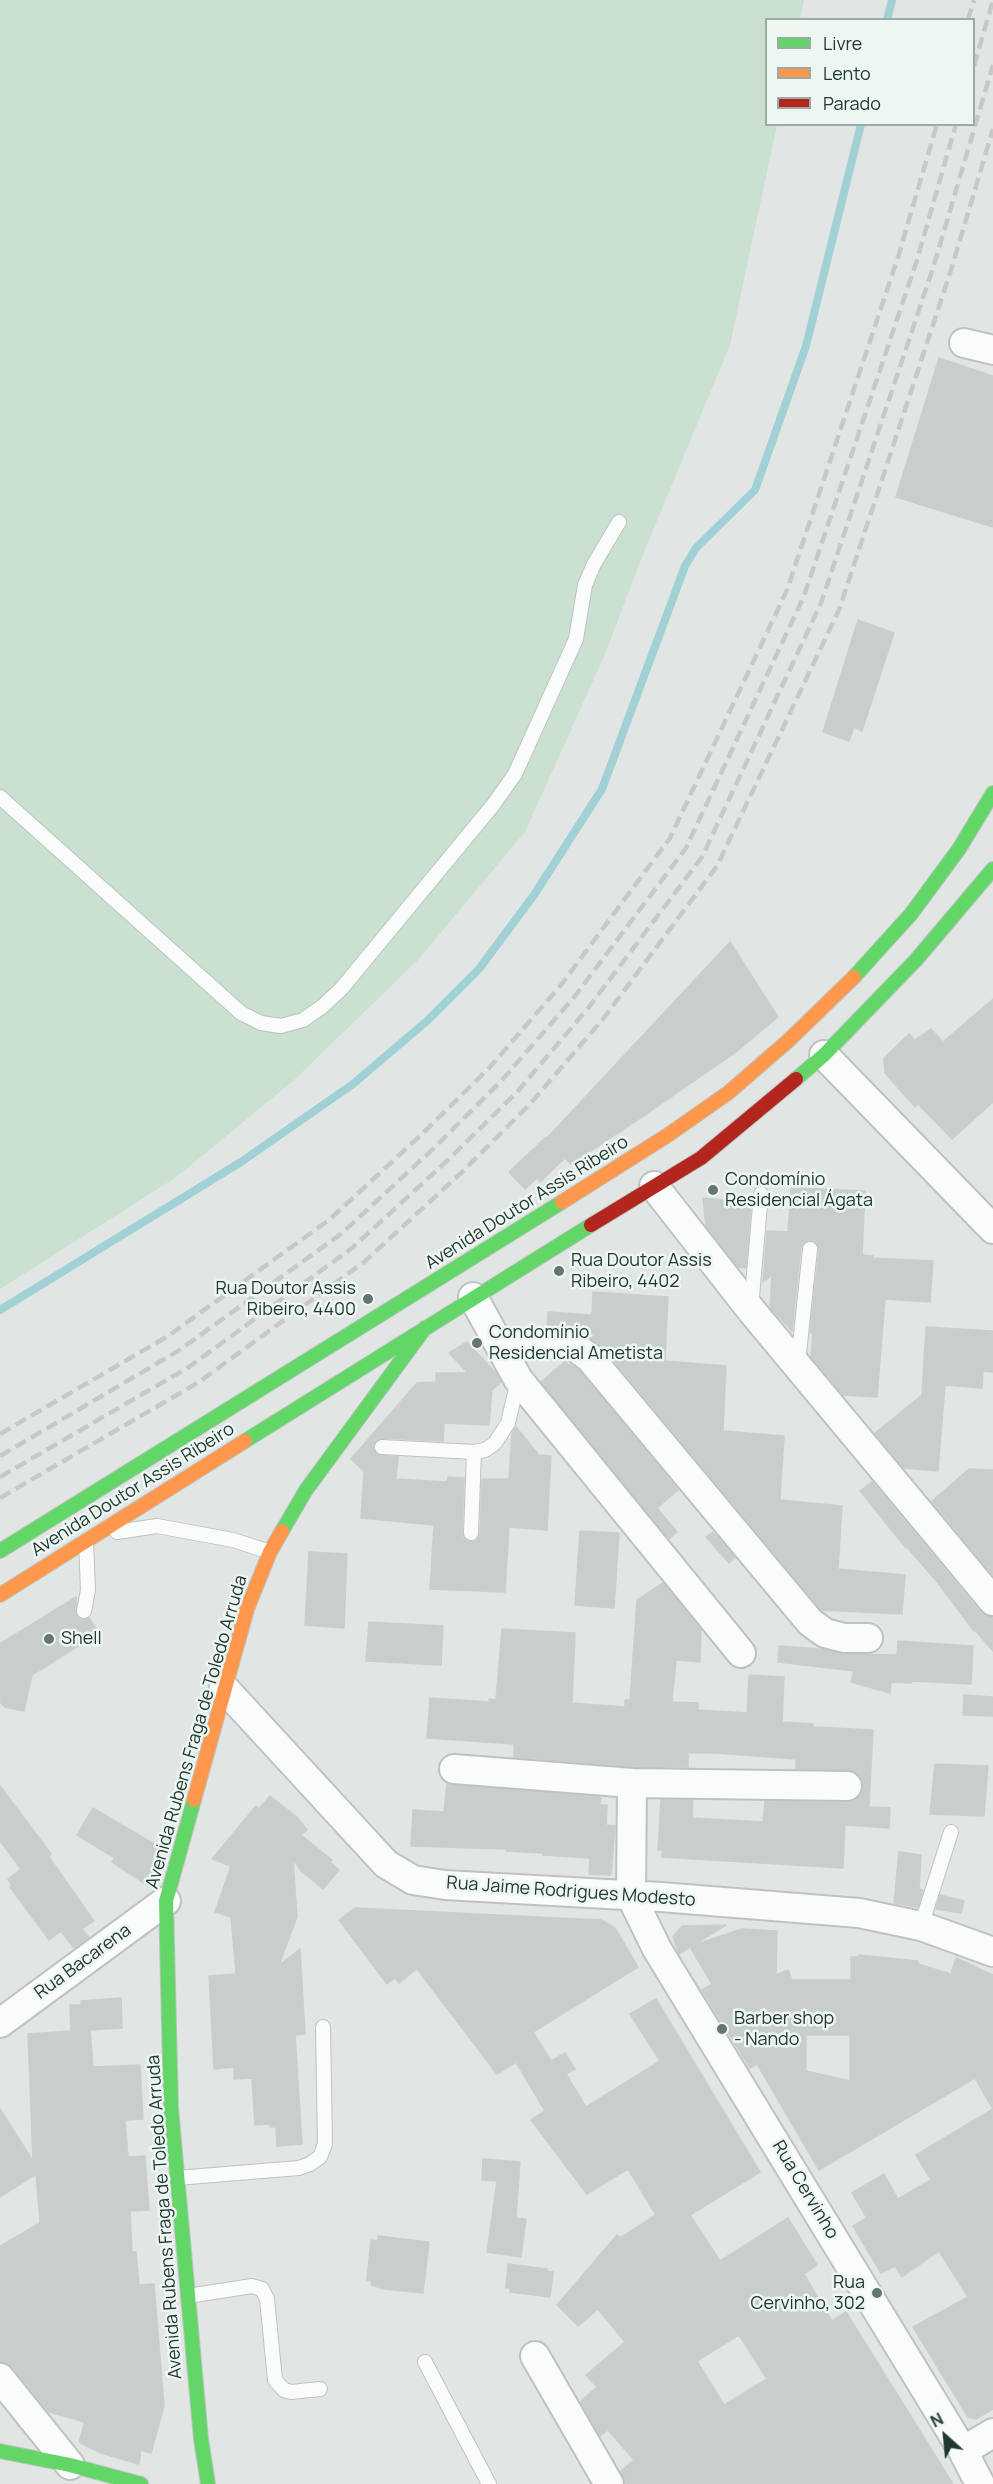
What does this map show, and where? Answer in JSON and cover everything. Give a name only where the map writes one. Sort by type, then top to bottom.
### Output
[{"type":"main road","name":"Avenida Doutor Assis Ribeiro","points":[[0,1551],[485,1251],[668,1135],[728,1093],[833,998],[910,914],[959,849],[993,794]]},
{"type":"main road","name":"Avenida Doutor Assis Ribeiro","points":[[0,1595],[473,1297],[701,1158],[824,1055],[916,960],[993,869]]},
{"type":"main road","name":"Avenida Rubens Fraga de Toledo Arruda","points":[[208,2484],[201,2439],[171,2108],[166,1901],[224,1689],[248,1609],[270,1552],[306,1490],[360,1414],[427,1327]]},
{"type":"main road","points":[[0,2451],[70,2465],[141,2484]]},
{"type":"street","points":[[964,343],[993,350]]},
{"type":"street","points":[[824,1055],[993,1229]]},
{"type":"street","points":[[654,1186],[751,1310],[993,1601]]},
{"type":"street","points":[[473,1297],[518,1379],[741,1653]]},
{"type":"street","points":[[501,1346],[556,1344],[575,1347],[590,1358],[810,1622],[825,1633],[844,1638],[868,1638]]},
{"type":"street","name":"Rua Jaime Rodrigues Modesto","points":[[224,1689],[386,1864],[413,1880],[445,1885],[859,1913],[921,1926],[993,1952]]},
{"type":"street","points":[[454,1769],[632,1782],[848,1786]]},
{"type":"street","points":[[631,1896],[632,1782]]},
{"type":"street","name":"Rua Cervinho","points":[[631,1896],[657,1949],[963,2451],[980,2484]]},
{"type":"street","name":"Rua Bacarena","points":[[0,2023],[166,1901]]},
{"type":"street","points":[[535,2356],[609,2484]]},
{"type":"street","points":[[0,2378],[70,2465]]},
{"type":"street","points":[[963,2451],[993,2433]]},
{"type":"lane","points":[[0,797],[241,1013],[261,1023],[281,1026],[303,1020],[323,1006],[342,988],[493,806],[515,774],[576,639],[585,585],[594,564],[619,522]]},
{"type":"lane","points":[[751,1310],[761,1194]]},
{"type":"lane","points":[[798,1367],[810,1249]]},
{"type":"lane","points":[[382,1447],[474,1452],[485,1450],[503,1434],[508,1423],[518,1379]]},
{"type":"lane","points":[[471,1533],[474,1452]]},
{"type":"lane","points":[[84,1611],[88,1590],[90,1538],[157,1526],[233,1540],[270,1552]]},
{"type":"lane","points":[[921,1926],[951,1832]]},
{"type":"lane","points":[[177,2178],[299,2168],[320,2157],[325,2144],[323,2027]]},
{"type":"lane","points":[[188,2296],[252,2286],[262,2289],[267,2299],[275,2380],[284,2390],[291,2392],[320,2389]]},
{"type":"lane","points":[[425,2362],[489,2484]]},
{"type":"green space","points":[[0,0],[804,0],[800,18],[765,18],[765,126],[777,126],[730,345],[644,552],[605,654],[525,832],[418,960],[292,1082],[175,1178],[0,1289]]},
{"type":"building","points":[[939,358],[993,376],[993,527],[896,497]]},
{"type":"building","points":[[858,620],[894,633],[862,731],[854,727],[849,741],[823,732]]},
{"type":"building","points":[[730,942],[778,1017],[736,1052],[645,1115],[571,1164],[565,1158],[540,1182],[537,1178],[525,1189],[509,1172],[547,1138]]},
{"type":"building","points":[[993,999],[993,1102],[952,1139],[918,1104],[915,1107],[885,1073],[884,1058],[909,1034],[915,1040],[931,1029],[943,1042]]},
{"type":"building","points":[[791,1188],[865,1191],[862,1255],[873,1256],[873,1258],[933,1261],[930,1302],[885,1299],[877,1397],[843,1395],[811,1356],[813,1333],[810,1333],[819,1250],[815,1241],[807,1241],[801,1247],[792,1331],[770,1307],[772,1275],[763,1282],[767,1231],[788,1232]]},
{"type":"building","points":[[703,1198],[751,1203],[746,1268],[738,1267],[706,1226]]},
{"type":"building","points":[[593,1292],[668,1297],[665,1361],[726,1366],[723,1431],[784,1436],[780,1500],[842,1506],[838,1569],[905,1575],[902,1614],[821,1610],[603,1347],[591,1338],[596,1334],[547,1328],[548,1312],[592,1315]]},
{"type":"building","points":[[926,1327],[993,1331],[993,1372],[983,1371],[982,1388],[945,1385],[938,1471],[904,1468],[875,1433],[922,1395]]},
{"type":"building","points":[[467,1342],[496,1373],[501,1382],[492,1390],[489,1425],[444,1423],[443,1441],[382,1438],[375,1442],[373,1447],[378,1455],[398,1457],[396,1479],[447,1482],[448,1477],[464,1478],[462,1533],[463,1538],[470,1542],[476,1541],[480,1534],[482,1479],[509,1479],[512,1434],[516,1427],[539,1455],[551,1456],[547,1530],[509,1527],[505,1592],[430,1589],[434,1525],[361,1518],[364,1471],[351,1459],[417,1383],[436,1382],[436,1373],[468,1373],[449,1353]]},
{"type":"building","points":[[564,1362],[579,1370],[678,1490],[657,1508],[677,1532],[669,1539],[541,1382]]},
{"type":"building","points":[[969,1469],[993,1470],[993,1575],[932,1501]]},
{"type":"building","points":[[872,1482],[980,1612],[993,1617],[993,1651],[974,1629],[974,1631],[938,1583],[860,1491]]},
{"type":"building","points":[[580,1531],[619,1533],[614,1608],[575,1605]]},
{"type":"building","points":[[713,1532],[735,1558],[729,1563],[706,1537]]},
{"type":"building","points":[[309,1552],[347,1554],[344,1628],[305,1625]]},
{"type":"building","points":[[663,1583],[701,1630],[700,1662],[676,1660],[672,1702],[698,1703],[698,1710],[747,1713],[749,1675],[784,1677],[782,1722],[813,1724],[813,1727],[873,1730],[869,1807],[890,1808],[889,1828],[845,1825],[843,1868],[662,1857],[663,1850],[658,1850],[661,1800],[693,1800],[692,1818],[763,1822],[765,1801],[847,1803],[855,1801],[861,1795],[863,1787],[862,1778],[855,1772],[796,1769],[796,1759],[716,1753],[688,1753],[688,1767],[633,1767],[514,1757],[514,1744],[427,1738],[430,1698],[489,1702],[489,1699],[496,1700],[502,1629],[575,1633],[572,1703],[625,1707],[625,1700],[630,1700],[637,1600]]},
{"type":"building","name":"Shell","points":[[76,1597],[76,1614],[82,1620],[89,1618],[99,1633],[32,1675],[24,1711],[5,1707],[0,1702],[0,1644]]},
{"type":"building","points":[[369,1622],[443,1626],[441,1665],[366,1661]]},
{"type":"building","points":[[898,1641],[973,1646],[971,1684],[891,1682],[890,1693],[851,1682],[854,1671],[778,1662],[779,1646],[821,1649],[844,1654],[897,1655]]},
{"type":"building","points":[[964,1695],[993,1697],[993,1716],[963,1715]]},
{"type":"building","points":[[935,1764],[988,1766],[984,1816],[930,1814]]},
{"type":"building","points":[[447,1783],[601,1797],[600,1805],[607,1805],[606,1825],[615,1826],[611,1875],[589,1874],[590,1858],[543,1855],[543,1853],[506,1851],[506,1849],[411,1846],[413,1810],[444,1812]]},
{"type":"building","points":[[0,1786],[51,1854],[49,1857],[94,1921],[82,1929],[89,1937],[74,1948],[61,1931],[49,1940],[10,1887],[12,1885],[8,1879],[21,1869],[0,1841]]},
{"type":"building","points":[[270,1796],[297,1817],[307,1830],[301,1835],[332,1860],[330,1862],[339,1870],[323,1889],[301,1871],[293,1859],[297,1917],[279,1965],[300,1949],[305,2034],[295,2035],[302,2144],[277,2146],[276,2127],[270,2127],[270,2124],[255,2125],[252,2078],[234,2079],[234,2067],[214,2069],[209,1976],[236,1974],[231,1917],[215,1912],[231,1866],[212,1859],[256,1806],[259,1809]]},
{"type":"building","points":[[93,1808],[161,1848],[150,1887],[112,1862],[115,1858],[77,1835]]},
{"type":"building","points":[[899,1852],[921,1855],[919,1889],[923,1890],[918,1907],[894,1903]]},
{"type":"building","points":[[940,1895],[964,1901],[961,1913],[936,1909]]},
{"type":"building","points":[[355,1908],[601,1920],[615,1928],[638,1967],[533,2032],[551,2061],[565,2053],[575,2069],[566,2074],[586,2107],[660,2061],[630,2014],[656,1999],[760,2172],[690,2215],[720,2261],[788,2218],[817,2265],[804,2274],[832,2321],[846,2312],[953,2484],[625,2484],[621,2471],[634,2460],[608,2430],[600,2436],[580,2402],[597,2387],[586,2375],[625,2342],[598,2309],[578,2326],[557,2305],[617,2235],[620,2238],[656,2215],[628,2169],[587,2194],[531,2120],[545,2111],[516,2062],[497,2074],[417,1969],[399,1983],[395,1978],[387,1984],[339,1920]],"holes":[[[739,2335],[767,2379],[724,2405],[697,2361]]]},
{"type":"building","points":[[726,1925],[694,1945],[742,1929],[777,1931],[776,1975],[788,1970],[792,1980],[851,1980],[851,1957],[859,1957],[859,1955],[918,1961],[918,1964],[951,1974],[956,1958],[993,1975],[993,2109],[975,2078],[819,2170],[757,2064],[750,2068],[702,1990],[712,1984],[690,1947],[679,1954],[673,1937],[682,1926]],"holes":[[[806,2035],[850,2035],[850,2081],[806,2071]]]},
{"type":"building","points":[[121,1998],[122,2028],[90,2030],[93,2067],[140,2065],[143,2119],[125,2120],[128,2157],[145,2156],[149,2210],[130,2211],[132,2252],[136,2252],[139,2285],[154,2284],[164,2406],[151,2453],[141,2450],[139,2464],[101,2453],[79,2442],[85,2422],[49,2412],[13,2368],[0,2362],[0,2246],[40,2223],[36,2174],[0,2197],[0,2109],[33,2161],[28,2034],[71,2031],[70,2005],[81,2005],[81,2001]]},
{"type":"building","points":[[993,2109],[993,2409],[976,2419],[968,2417],[913,2327],[968,2297],[939,2251],[902,2277],[895,2266],[881,2273],[853,2226],[867,2218],[852,2193],[884,2174],[898,2199],[931,2180],[916,2155]]},
{"type":"building","points":[[483,2159],[520,2162],[516,2218],[526,2219],[521,2257],[487,2252],[497,2181],[482,2180]]},
{"type":"building","points":[[378,2236],[429,2242],[423,2293],[384,2289],[371,2285],[372,2281],[367,2280],[371,2240],[378,2241]]},
{"type":"building","points":[[508,2264],[547,2269],[553,2272],[550,2297],[510,2292],[510,2288],[506,2288]]},
{"type":"waterway","points":[[888,18],[892,0]]},
{"type":"waterway","points":[[0,1310],[241,1162],[353,1084],[428,1020],[479,969],[534,895],[602,789],[685,566],[696,548],[755,490],[806,346],[861,126]]},
{"type":"railway","points":[[969,18],[974,0]]},
{"type":"railway","points":[[975,63],[993,0]]},
{"type":"railway","points":[[0,1477],[189,1367],[352,1248],[447,1161],[517,1092],[589,1007],[702,857],[821,603],[934,265],[993,65]]},
{"type":"railway","points":[[0,1434],[168,1336],[329,1220],[490,1067],[561,985],[670,838],[787,590],[899,254],[936,126]]},
{"type":"railway","points":[[0,1456],[178,1351],[341,1234],[434,1148],[503,1079],[575,996],[686,848],[804,596],[917,260],[955,126]]},
{"type":"railway","points":[[0,1498],[199,1382],[364,1262],[460,1174],[530,1104],[603,1019],[717,866],[839,610],[951,270],[993,129]]},
{"type":"traffic: fast","points":[[854,977],[911,914],[959,849],[993,793]]},
{"type":"traffic: fast","points":[[796,1079],[824,1055],[916,960],[993,869]]},
{"type":"traffic: fast","points":[[0,1551],[562,1202]]},
{"type":"traffic: fast","points":[[245,1441],[591,1225]]},
{"type":"traffic: fast","points":[[282,1531],[306,1490],[425,1328]]},
{"type":"traffic: fast","points":[[194,1800],[166,1901],[171,2108],[201,2439],[208,2484]]},
{"type":"traffic: fast","points":[[0,2451],[70,2465],[141,2484]]},
{"type":"traffic: slow","points":[[562,1202],[668,1135],[728,1093],[788,1041],[854,977]]},
{"type":"traffic: slow","points":[[0,1595],[245,1441]]},
{"type":"traffic: slow","points":[[194,1800],[247,1609],[270,1552],[282,1531]]},
{"type":"traffic: jam","points":[[591,1225],[701,1158],[796,1079]]},
{"type":"place","name":"Condomínio Residencial Ágata","points":[[713,1190]]},
{"type":"place","name":"Rua Doutor Assis Ribeiro, 4402","points":[[559,1271]]},
{"type":"place","name":"Rua Doutor Assis Ribeiro, 4400","points":[[368,1299]]},
{"type":"place","name":"Condomínio Residencial Ametista","points":[[477,1343]]},
{"type":"place","name":"Shell","points":[[49,1639]]},
{"type":"place","name":"Barber shop - Nando","points":[[722,2029]]},
{"type":"place","name":"Rua Cervinho, 302","points":[[877,2293]]}]
